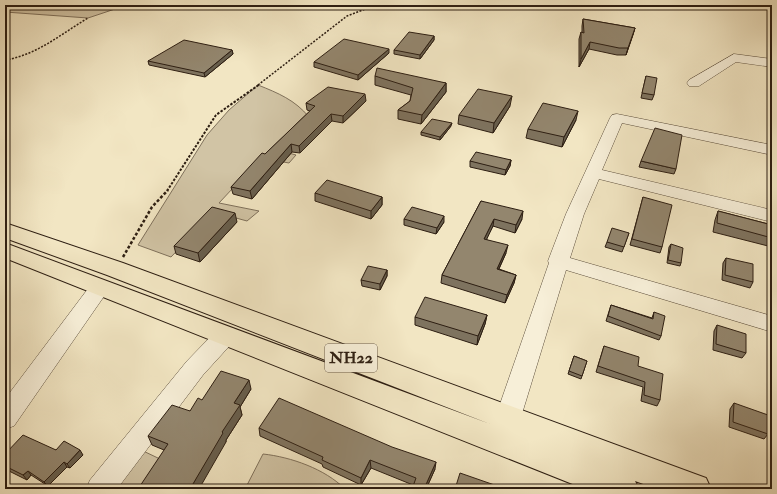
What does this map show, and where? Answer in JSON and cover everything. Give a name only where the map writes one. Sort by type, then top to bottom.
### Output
[{"type":"highway","name":"NH22","points":[[5,230],[226,335],[504,429],[695,489]]},
{"type":"highway","name":"NH22","points":[[5,250],[108,278],[504,429],[613,487]]},
{"type":"street","points":[[694,84],[734,58],[772,63]]},
{"type":"street","points":[[504,429],[558,261],[575,214],[617,118],[772,150]]},
{"type":"street","points":[[593,173],[772,216]]},
{"type":"street","points":[[558,261],[772,324]]},
{"type":"street","points":[[5,418],[108,278]]},
{"type":"street","points":[[100,489],[195,368],[226,335]]},
{"type":"path","points":[[108,278],[131,246],[152,207],[164,196],[216,115],[284,66],[347,16],[376,5]]},
{"type":"path","points":[[5,60],[18,58],[51,43],[64,32],[88,18]]},
{"type":"shaded area","points":[[5,5],[73,7],[81,5],[127,5],[88,18],[5,12]]},
{"type":"shaded area","points":[[258,85],[279,94],[292,102],[309,117],[274,149],[296,155],[289,163],[261,158],[219,203],[259,211],[247,221],[214,212],[171,257],[138,245],[207,135],[229,110]]},
{"type":"shaded area","points":[[139,449],[160,459],[140,489],[108,489]]},
{"type":"shaded area","points":[[263,454],[285,458],[307,465],[328,476],[345,489],[245,489]]},
{"type":"building","points":[[583,19],[635,28],[628,48],[619,48],[590,42],[581,59],[581,32],[584,33]]},
{"type":"building","points":[[409,32],[434,36],[420,55],[394,50]]},
{"type":"building","points":[[344,39],[389,49],[358,75],[314,62]]},
{"type":"building","points":[[184,40],[232,50],[204,73],[148,61]]},
{"type":"building","points":[[377,68],[446,83],[422,115],[398,110],[410,101],[413,88],[375,76]]},
{"type":"building","points":[[646,76],[657,78],[654,95],[642,93]]},
{"type":"building","points":[[328,87],[365,94],[343,116],[331,114],[299,146],[291,144],[250,191],[231,187],[262,153],[265,154],[315,106],[306,103]]},
{"type":"building","points":[[478,89],[512,96],[494,123],[459,115]]},
{"type":"building","points":[[543,103],[578,111],[564,137],[528,129]]},
{"type":"building","points":[[432,119],[452,123],[440,137],[421,132]]},
{"type":"building","points":[[655,128],[682,135],[676,169],[641,161]]},
{"type":"building","points":[[476,152],[511,160],[506,170],[470,161]]},
{"type":"building","points":[[327,180],[382,197],[371,211],[315,193]]},
{"type":"building","points":[[643,197],[672,205],[662,247],[632,239]]},
{"type":"building","points":[[481,201],[523,211],[516,225],[494,219],[484,239],[508,245],[497,269],[516,275],[507,295],[442,275]]},
{"type":"building","points":[[212,207],[235,213],[198,253],[174,246]]},
{"type":"building","points":[[412,207],[444,216],[437,228],[404,219]]},
{"type":"building","points":[[718,211],[772,225],[772,238],[717,223]]},
{"type":"building","points":[[612,228],[629,233],[624,247],[607,242]]},
{"type":"building","points":[[671,244],[683,248],[681,263],[668,260]]},
{"type":"building","points":[[726,258],[753,264],[753,282],[725,275]]},
{"type":"building","points":[[368,266],[387,270],[380,284],[361,280]]},
{"type":"building","points":[[425,297],[487,315],[478,336],[415,317]]},
{"type":"building","points":[[611,305],[653,319],[654,312],[665,316],[661,336],[608,316]]},
{"type":"building","points":[[717,325],[746,334],[746,353],[716,344]]},
{"type":"building","points":[[604,346],[639,357],[638,366],[663,374],[660,400],[644,395],[645,382],[598,366]]},
{"type":"building","points":[[574,356],[587,361],[582,376],[569,371]]},
{"type":"building","points":[[221,371],[249,380],[234,403],[240,405],[222,432],[223,433],[190,489],[138,489],[168,444],[148,436],[172,405],[190,411],[198,398],[202,400]]},
{"type":"building","points":[[279,398],[392,447],[436,462],[424,489],[412,489],[416,478],[370,460],[361,478],[322,460],[323,457],[259,428]]},
{"type":"building","points":[[734,403],[768,415],[768,434],[733,422]]},
{"type":"building","points":[[23,435],[56,450],[64,441],[80,450],[67,464],[64,462],[44,482],[28,471],[23,475],[5,466],[5,454]]},
{"type":"building","points":[[460,473],[506,489],[455,489]]}]
